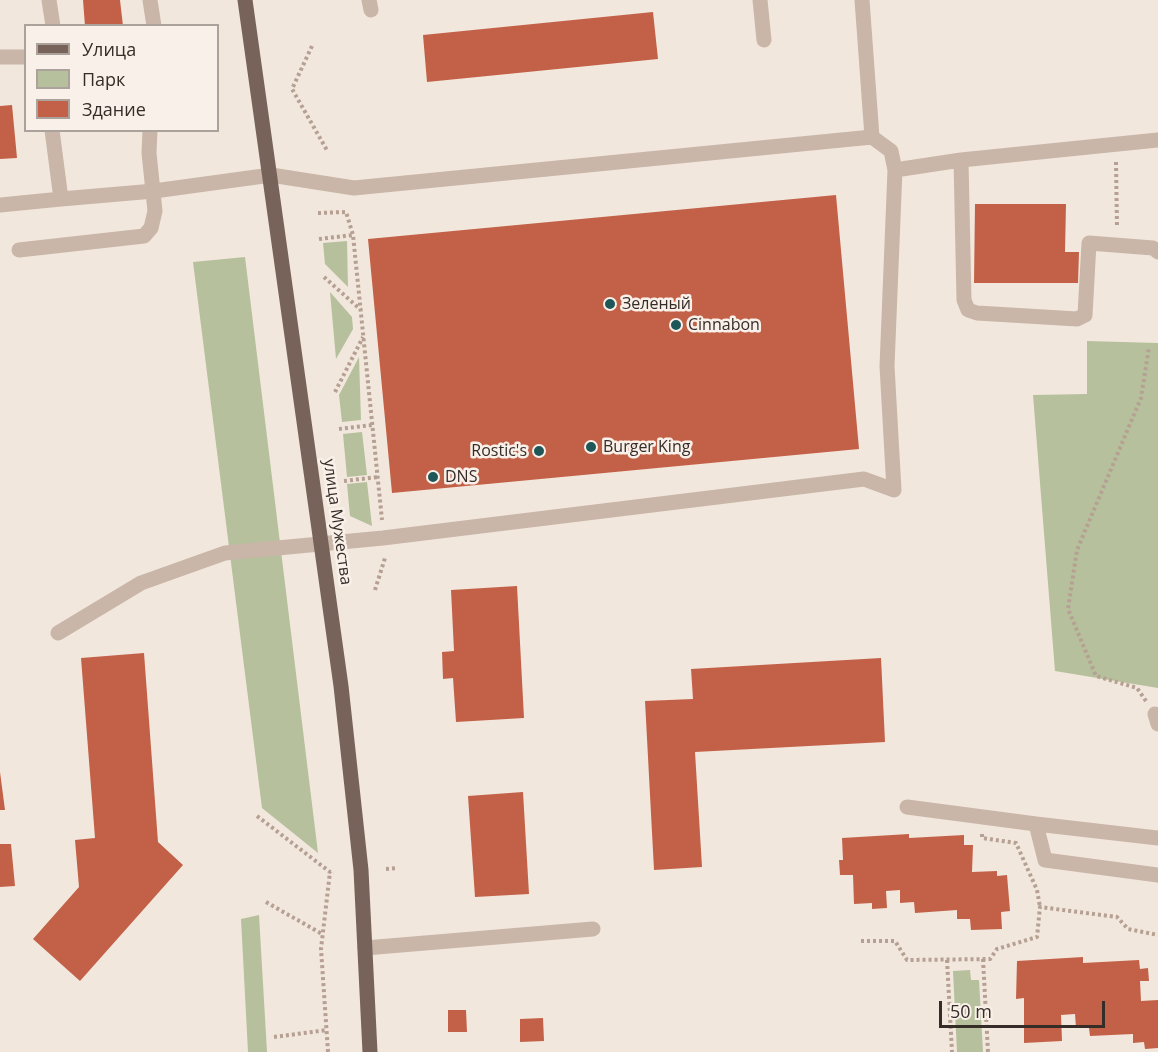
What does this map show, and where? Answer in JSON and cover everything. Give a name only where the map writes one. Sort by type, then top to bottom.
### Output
[{"type":"main road","name":"улица Мужества","points":[[244,0],[271,175],[342,698],[361,870],[370,1052]]},
{"type":"lane","points":[[49,0],[53,24]]},
{"type":"lane","points":[[150,0],[154,24]]},
{"type":"lane","points":[[760,0],[764,40]]},
{"type":"lane","points":[[862,0],[872,137]]},
{"type":"lane","points":[[0,57],[24,57]]},
{"type":"lane","points":[[52,132],[61,199]]},
{"type":"lane","points":[[19,250],[144,236],[154,218],[154,191],[149,153],[150,132]]},
{"type":"lane","points":[[0,204],[154,191],[271,175],[354,188],[872,137],[891,152],[895,170],[887,366],[894,490],[864,478],[321,544],[225,553],[141,583],[58,633]]},
{"type":"lane","points":[[895,170],[961,160],[1158,140]]},
{"type":"lane","points":[[961,160],[964,289],[968,310],[977,313],[1077,319],[1085,315],[1089,243],[1153,248],[1158,252]]},
{"type":"lane","points":[[907,807],[1158,838]]},
{"type":"lane","points":[[1036,824],[1045,860],[1158,875]]},
{"type":"lane","points":[[365,948],[593,929]]},
{"type":"path","points":[[312,46],[292,89],[328,152]]},
{"type":"path","points":[[1116,145],[1117,246]]},
{"type":"path","points":[[318,213],[346,212],[353,234],[382,522]]},
{"type":"path","points":[[319,239],[353,234]]},
{"type":"path","points":[[324,277],[361,310]]},
{"type":"path","points":[[335,392],[363,336]]},
{"type":"path","points":[[1149,347],[1141,398],[1077,550],[1068,609],[1096,676],[1137,688],[1157,719]]},
{"type":"path","points":[[339,429],[372,425]]},
{"type":"path","points":[[344,481],[378,477]]},
{"type":"path","points":[[375,590],[385,558]]},
{"type":"path","points":[[257,816],[332,872],[322,934],[328,1052]]},
{"type":"path","points":[[861,941],[895,941],[907,960],[947,960],[990,959],[997,950],[1037,937],[1040,907],[1037,890],[1016,843],[982,838],[982,817]]},
{"type":"path","points":[[386,869],[398,868]]},
{"type":"path","points":[[266,902],[322,934]]},
{"type":"path","points":[[1040,907],[1118,917],[1128,929],[1158,934]]},
{"type":"path","points":[[983,959],[988,1052]]},
{"type":"path","points":[[947,960],[952,1052]]},
{"type":"path","points":[[274,1037],[327,1030]]},
{"type":"green space","points":[[347,241],[348,287],[325,264],[323,243]]},
{"type":"green space","points":[[245,257],[318,853],[262,808],[193,262]]},
{"type":"green space","points":[[330,292],[352,317],[353,329],[336,359]]},
{"type":"green space","points":[[1087,341],[1158,343],[1158,688],[1055,671],[1033,395],[1087,394]]},
{"type":"green space","points":[[359,357],[361,420],[342,422],[339,395]]},
{"type":"green space","points":[[362,432],[367,475],[347,477],[343,434]]},
{"type":"green space","points":[[367,482],[372,526],[350,516],[347,484]]},
{"type":"green space","points":[[259,915],[267,1052],[248,1052],[241,919]]},
{"type":"green space","points":[[970,970],[971,980],[979,980],[983,1052],[957,1052],[953,971]]},
{"type":"building","points":[[83,0],[120,0],[123,24],[85,24]]},
{"type":"building","points":[[653,12],[658,59],[427,82],[423,35]]},
{"type":"building","points":[[12,105],[17,158],[0,159],[0,106]]},
{"type":"building","name":"Зеленый","points":[[836,195],[859,449],[392,493],[368,239]]},
{"type":"building","points":[[975,204],[1066,204],[1065,252],[1079,252],[1078,283],[974,283]]},
{"type":"building","points":[[517,586],[524,718],[456,722],[453,678],[443,679],[442,652],[454,651],[451,590]]},
{"type":"building","points":[[144,653],[158,842],[183,865],[80,981],[33,939],[79,887],[75,840],[95,838],[81,658]]},
{"type":"building","points":[[881,658],[885,742],[695,752],[702,867],[654,870],[645,701],[693,699],[691,669]]},
{"type":"building","points":[[0,772],[5,810],[0,810]]},
{"type":"building","points":[[523,792],[529,894],[475,897],[468,796]]},
{"type":"building","points":[[909,834],[909,838],[964,835],[964,845],[973,845],[972,872],[997,871],[997,876],[1007,875],[1010,911],[1001,912],[1002,929],[971,930],[970,919],[957,919],[957,910],[915,913],[914,902],[900,903],[900,890],[886,891],[887,908],[872,909],[872,903],[854,904],[853,875],[840,875],[839,860],[843,860],[842,838]]},
{"type":"building","points":[[0,844],[11,844],[15,886],[0,887]]},
{"type":"building","points":[[1083,957],[1083,963],[1139,960],[1140,969],[1148,968],[1149,981],[1140,981],[1141,1001],[1158,1000],[1158,1048],[1145,1049],[1144,1042],[1133,1043],[1133,1034],[1090,1036],[1089,1028],[1076,1028],[1075,1014],[1061,1015],[1062,1041],[1024,1043],[1024,998],[1016,999],[1017,961]]},
{"type":"building","points":[[448,1010],[466,1010],[467,1032],[448,1032]]},
{"type":"building","points":[[543,1018],[544,1041],[520,1042],[520,1019]]},
{"type":"place","name":"Зеленый","points":[[610,304]]},
{"type":"place","name":"Cinnabon","points":[[676,325]]},
{"type":"place","name":"Burger King","points":[[591,447]]},
{"type":"place","name":"Rostic's","points":[[539,451]]},
{"type":"place","name":"DNS","points":[[433,477]]}]
